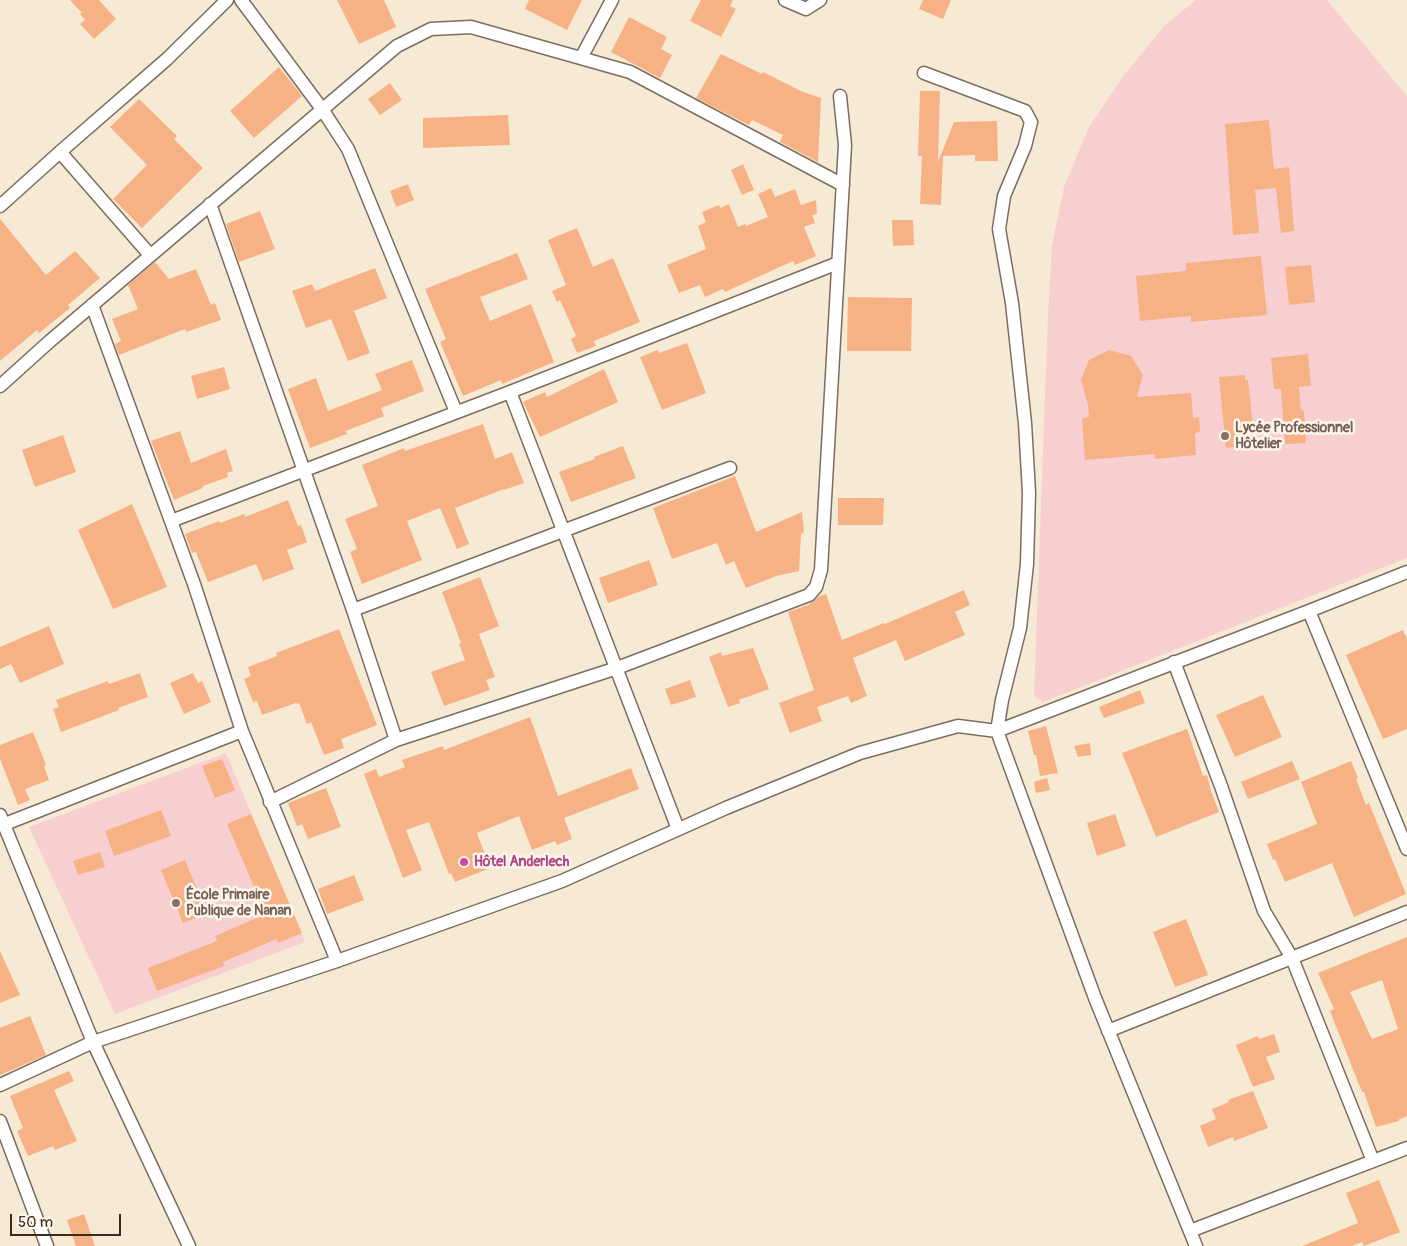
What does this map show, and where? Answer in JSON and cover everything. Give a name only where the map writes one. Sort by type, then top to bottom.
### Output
[{"type":"street","points":[[0,206],[167,59],[226,0]]},
{"type":"street","points":[[241,0],[322,109],[348,149],[456,412]]},
{"type":"street","points":[[581,58],[612,0]]},
{"type":"street","points":[[785,0],[806,9],[820,0]]},
{"type":"street","points":[[0,386],[150,255],[397,46],[431,29],[471,27],[630,72],[843,185]]},
{"type":"street","points":[[924,73],[1025,111],[1031,122],[1025,146],[1004,196],[999,229],[1016,337],[1030,493],[1027,564],[1020,628],[1002,700],[997,731],[1108,1030],[1196,1246]]},
{"type":"street","points":[[270,802],[396,740],[617,668],[809,595],[816,587],[821,570],[843,185],[845,144],[840,96]]},
{"type":"street","points":[[60,152],[150,255]]},
{"type":"street","points":[[210,204],[353,610],[396,740]]},
{"type":"street","points":[[171,521],[510,392],[838,264]]},
{"type":"street","points":[[92,305],[194,584],[242,731],[337,962]]},
{"type":"street","points":[[510,392],[678,829]]},
{"type":"street","points":[[353,610],[730,468]]},
{"type":"street","points":[[0,1085],[93,1042],[337,962],[562,881],[678,829],[860,753],[958,726],[997,731],[1407,572]]},
{"type":"street","points":[[1309,611],[1407,849]]},
{"type":"street","points":[[1174,662],[1221,786],[1264,911],[1292,958],[1373,1161]]},
{"type":"street","points":[[189,1246],[93,1042],[2,819],[242,731]]},
{"type":"street","points":[[1108,1030],[1407,912]]},
{"type":"street","points":[[0,1121],[47,1246]]},
{"type":"street","points":[[1190,1231],[1407,1148]]},
{"type":"shaded area","name":"Lycée Professionnel Hôtelier","points":[[1196,0],[1327,0],[1407,96],[1407,558],[1043,702],[1034,696],[1048,314],[1052,245],[1064,187],[1089,127],[1124,75],[1165,25]]},
{"type":"shaded area","name":"École Primaire Publique de Nanan","points":[[226,753],[305,942],[115,1014],[29,827]]},
{"type":"building","points":[[70,0],[99,0],[116,19],[94,39],[80,24],[85,20],[80,14],[82,13]]},
{"type":"building","points":[[337,0],[384,0],[396,27],[359,44]]},
{"type":"building","points":[[529,0],[582,0],[567,30],[525,9]]},
{"type":"building","points":[[701,0],[733,0],[730,6],[736,9],[721,37],[690,21]]},
{"type":"building","points":[[923,0],[951,0],[943,19],[919,9]]},
{"type":"building","points":[[629,17],[667,37],[661,49],[672,55],[660,78],[611,52]]},
{"type":"building","points":[[721,54],[762,74],[763,72],[803,92],[821,98],[818,162],[780,142],[783,135],[752,120],[749,125],[696,98]]},
{"type":"building","points":[[279,67],[302,96],[254,138],[230,111]]},
{"type":"building","points":[[390,83],[402,100],[380,115],[368,99]]},
{"type":"building","points":[[920,91],[940,91],[938,162],[954,122],[997,121],[998,161],[975,161],[975,155],[943,156],[941,205],[920,204],[922,156],[918,156]]},
{"type":"building","points":[[139,99],[177,136],[174,139],[203,168],[142,228],[113,199],[147,165],[110,127]]},
{"type":"building","points":[[508,115],[510,145],[423,148],[423,118]]},
{"type":"building","points":[[1269,120],[1274,169],[1289,167],[1294,231],[1281,233],[1276,188],[1255,190],[1259,233],[1233,235],[1225,124]]},
{"type":"building","points":[[743,164],[754,190],[742,195],[731,170]]},
{"type":"building","points":[[408,184],[414,200],[396,207],[390,191]]},
{"type":"building","points":[[771,188],[775,197],[795,189],[801,205],[816,200],[817,214],[812,215],[815,223],[804,227],[816,256],[795,265],[793,261],[725,292],[723,289],[705,297],[700,285],[679,293],[667,265],[706,249],[698,226],[706,222],[702,212],[719,205],[720,208],[729,204],[738,227],[745,224],[746,226],[768,217],[758,194]]},
{"type":"building","points":[[260,211],[275,249],[239,262],[226,224]]},
{"type":"building","points":[[0,219],[46,275],[75,251],[100,278],[68,305],[70,308],[39,333],[37,330],[0,361]]},
{"type":"building","points":[[892,220],[913,220],[914,245],[893,246]]},
{"type":"building","points":[[577,228],[593,267],[613,258],[640,322],[594,341],[596,346],[577,353],[571,339],[576,336],[560,300],[557,302],[552,291],[566,285],[548,240]]},
{"type":"building","points":[[517,253],[528,279],[480,297],[490,321],[531,304],[554,362],[502,384],[501,380],[463,396],[440,342],[446,339],[425,289]]},
{"type":"building","points":[[1261,256],[1267,315],[1191,322],[1191,316],[1140,321],[1136,276],[1186,271],[1186,263]]},
{"type":"building","points":[[155,262],[169,279],[196,269],[211,305],[215,303],[221,320],[186,332],[185,329],[119,355],[115,344],[121,341],[112,319],[138,309],[128,285]]},
{"type":"building","points":[[1311,265],[1315,302],[1289,305],[1285,267]]},
{"type":"building","points":[[375,268],[387,298],[354,311],[370,353],[348,361],[331,319],[306,328],[292,291],[312,284],[315,291]]},
{"type":"building","points":[[848,297],[912,298],[911,351],[847,351]]},
{"type":"building","points":[[687,343],[706,393],[662,410],[640,357],[658,350],[659,353]]},
{"type":"building","points":[[1109,350],[1131,356],[1143,375],[1137,397],[1191,393],[1193,418],[1199,417],[1200,432],[1195,433],[1196,455],[1155,459],[1155,454],[1085,460],[1082,418],[1089,417],[1088,405],[1081,380],[1089,360]]},
{"type":"building","points":[[1308,354],[1311,386],[1299,387],[1301,411],[1304,410],[1306,443],[1285,444],[1281,389],[1274,389],[1271,358]]},
{"type":"building","points":[[412,360],[424,391],[381,408],[384,416],[346,431],[347,434],[310,448],[288,389],[316,378],[328,411],[382,390],[375,374]]},
{"type":"building","points":[[224,367],[230,389],[197,399],[191,376]]},
{"type":"building","points":[[604,369],[618,402],[540,437],[523,402],[545,392],[547,397]]},
{"type":"building","points":[[1245,375],[1245,380],[1248,380],[1255,445],[1226,448],[1219,377]]},
{"type":"building","points":[[483,424],[495,459],[512,452],[524,483],[455,508],[469,544],[457,549],[440,508],[407,521],[422,560],[362,584],[350,552],[357,549],[345,519],[378,506],[362,465],[404,448],[405,451]]},
{"type":"building","points":[[180,431],[191,463],[226,449],[233,471],[227,473],[228,477],[203,486],[203,488],[174,500],[151,441]]},
{"type":"building","points":[[63,435],[76,472],[35,487],[22,450]]},
{"type":"building","points":[[623,446],[636,478],[571,502],[559,472],[595,459],[594,457]]},
{"type":"building","points":[[735,476],[756,532],[802,512],[804,532],[801,534],[799,571],[776,576],[746,588],[734,561],[726,565],[717,543],[672,559],[653,508]]},
{"type":"building","points":[[838,498],[884,498],[883,525],[838,525]]},
{"type":"building","points":[[288,500],[298,526],[301,525],[307,542],[287,550],[294,569],[263,581],[256,564],[208,582],[196,552],[192,553],[185,534],[219,521],[220,523],[244,514],[245,517]]},
{"type":"building","points":[[132,504],[167,587],[113,609],[78,530]]},
{"type":"building","points":[[649,560],[658,585],[608,603],[599,578]]},
{"type":"building","points":[[480,577],[499,626],[479,634],[495,677],[486,680],[490,690],[444,706],[431,672],[465,660],[459,644],[461,643],[442,592]]},
{"type":"building","points":[[964,590],[970,605],[955,612],[965,635],[905,661],[896,640],[853,658],[867,696],[851,703],[848,696],[817,707],[822,721],[790,733],[779,703],[814,690],[788,612],[808,605],[818,597],[826,594],[842,640],[885,624]]},
{"type":"building","points":[[49,626],[64,664],[20,683],[11,664],[0,669],[0,647]]},
{"type":"building","points":[[339,629],[377,725],[341,739],[344,748],[324,755],[311,722],[307,724],[299,703],[262,715],[257,701],[253,702],[244,679],[251,676],[248,667],[277,656],[276,653]]},
{"type":"building","points":[[1403,630],[1407,639],[1407,729],[1383,739],[1346,655]]},
{"type":"building","points":[[753,648],[769,689],[739,700],[740,703],[728,707],[709,657],[721,652],[722,656]]},
{"type":"building","points":[[140,673],[148,697],[61,732],[53,709],[59,707],[56,700],[108,681],[109,684]]},
{"type":"building","points":[[193,673],[198,683],[202,681],[211,702],[184,714],[170,683]]},
{"type":"building","points":[[690,680],[696,697],[671,705],[665,689]]},
{"type":"building","points":[[1140,690],[1145,703],[1104,718],[1099,707]]},
{"type":"building","points":[[1263,695],[1282,737],[1235,757],[1216,715]]},
{"type":"building","points":[[530,717],[558,796],[631,768],[639,789],[564,818],[572,839],[557,845],[555,841],[532,850],[519,816],[477,833],[490,868],[455,882],[451,873],[449,874],[429,822],[406,830],[422,870],[403,878],[364,774],[376,769],[379,777],[405,767],[402,760],[443,746],[444,750]]},
{"type":"building","points":[[1046,726],[1058,773],[1040,776],[1036,755],[1034,755],[1028,731]]},
{"type":"building","points":[[1187,729],[1203,776],[1207,775],[1219,812],[1156,837],[1122,753]]},
{"type":"building","points":[[33,732],[46,765],[44,766],[49,780],[25,789],[30,800],[18,805],[0,759],[0,745]]},
{"type":"building","points":[[1090,743],[1091,755],[1078,757],[1074,746]]},
{"type":"building","points":[[222,759],[235,790],[215,798],[202,766]]},
{"type":"building","points":[[1292,761],[1300,779],[1248,799],[1241,782]]},
{"type":"building","points":[[1351,761],[1366,805],[1369,803],[1406,894],[1354,917],[1332,863],[1285,882],[1267,844],[1317,824],[1301,782]]},
{"type":"building","points":[[1047,778],[1050,790],[1036,793],[1034,782]]},
{"type":"building","points":[[326,788],[341,827],[308,839],[302,824],[297,826],[288,803]]},
{"type":"building","points":[[161,810],[171,836],[114,856],[105,831]]},
{"type":"building","points":[[251,814],[302,933],[278,943],[276,939],[223,962],[224,966],[157,991],[148,968],[217,941],[215,936],[266,914],[227,824]]},
{"type":"building","points":[[1115,814],[1126,846],[1097,856],[1087,823]]},
{"type":"building","points":[[100,852],[105,867],[78,875],[73,861]]},
{"type":"building","points":[[185,860],[207,913],[183,923],[161,870]]},
{"type":"building","points":[[354,875],[364,900],[327,914],[318,889]]},
{"type":"building","points":[[1186,919],[1208,975],[1175,987],[1153,932]]},
{"type":"building","points":[[1407,937],[1407,1116],[1399,1121],[1376,1127],[1364,1092],[1362,1092],[1330,1011],[1334,1009],[1318,973]],"holes":[[[1382,980],[1398,1029],[1372,1039],[1350,992]]]},
{"type":"building","points":[[0,951],[20,995],[0,1003]]},
{"type":"building","points":[[30,1016],[46,1055],[0,1075],[0,1028]]},
{"type":"building","points":[[1274,1034],[1280,1052],[1266,1057],[1275,1079],[1253,1087],[1236,1045],[1258,1036],[1259,1039]]},
{"type":"building","points":[[69,1071],[74,1081],[54,1090],[77,1141],[55,1150],[53,1146],[28,1156],[17,1131],[23,1128],[10,1096]]},
{"type":"building","points":[[1253,1091],[1268,1128],[1234,1141],[1233,1137],[1208,1147],[1200,1126],[1216,1119],[1212,1109],[1229,1102],[1228,1100]]},
{"type":"building","points":[[1379,1180],[1400,1232],[1364,1246],[1362,1242],[1352,1246],[1302,1246],[1358,1223],[1346,1193]]},
{"type":"building","points":[[84,1214],[95,1246],[76,1246],[67,1220]]},
{"type":"place","name":"Lycée Professionnel Hôtelier","points":[[1225,436]]},
{"type":"place","name":"Hôtel Anderlech","points":[[464,862]]},
{"type":"place","name":"École Primaire Publique de Nanan","points":[[176,903]]}]
